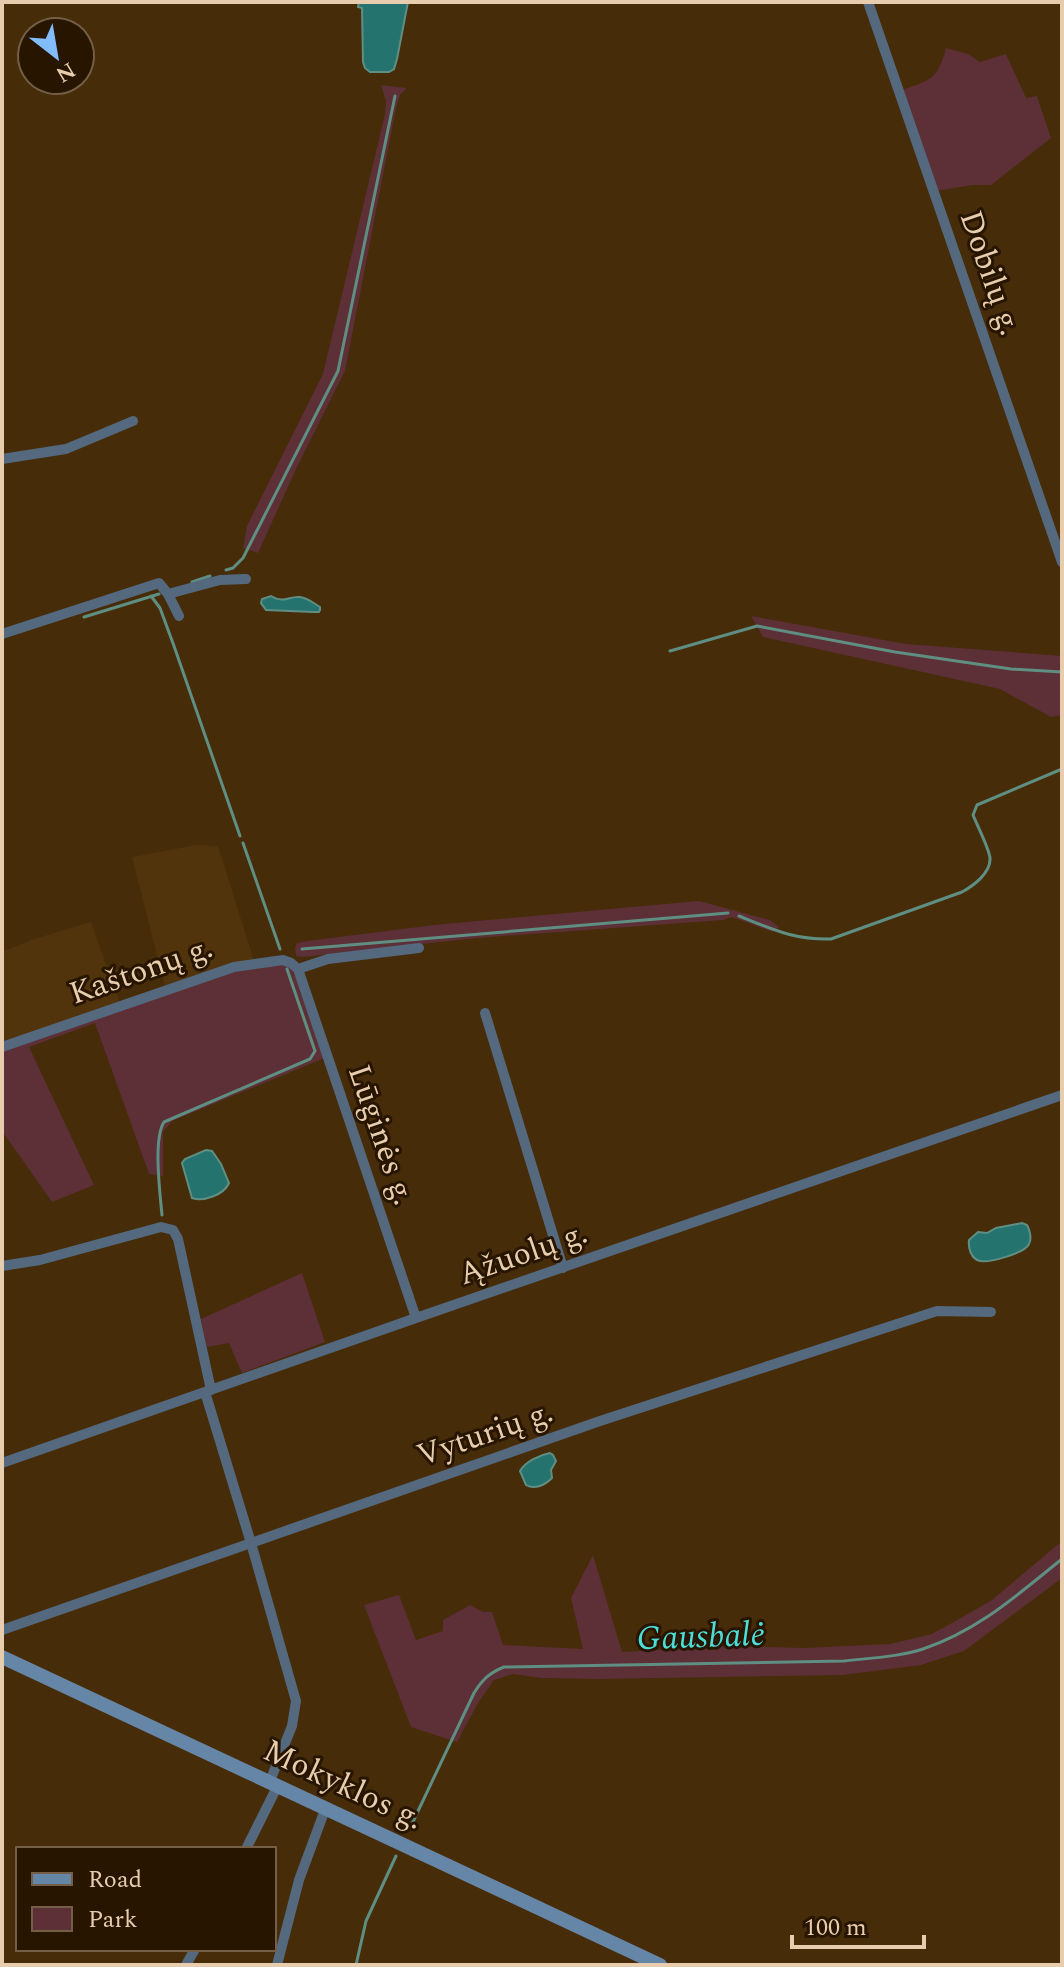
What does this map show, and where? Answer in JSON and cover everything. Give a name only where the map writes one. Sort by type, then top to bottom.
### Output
[{"type":"main road","name":"Mokyklos g.","points":[[2,1657],[660,1965]]},
{"type":"street","name":"Dobilų g.","points":[[868,2],[1062,562]]},
{"type":"street","points":[[2,459],[66,449],[133,421]]},
{"type":"street","points":[[168,594],[220,580],[246,579]]},
{"type":"street","points":[[2,634],[159,583],[179,616]]},
{"type":"street","points":[[298,969],[328,959],[419,948]]},
{"type":"street","name":"Kaštonų g.","points":[[2,1047],[234,967],[283,960],[298,969]]},
{"type":"street","name":"Lūginės g.","points":[[298,969],[416,1318]]},
{"type":"street","points":[[485,1013],[563,1268]]},
{"type":"street","name":"Ąžuolų g.","points":[[2,1463],[1062,1095]]},
{"type":"street","points":[[2,1266],[40,1260],[161,1227],[173,1230],[178,1239],[208,1391],[296,1701],[292,1726],[274,1783],[247,1847]]},
{"type":"street","name":"Vyturių g.","points":[[2,1630],[600,1421],[937,1311],[991,1312]]},
{"type":"street","points":[[277,1965],[299,1880],[326,1807]]},
{"type":"shaded area","points":[[196,845],[218,846],[255,964],[166,990],[132,857]]},
{"type":"shaded area","points":[[91,922],[121,1006],[2,1047],[2,952]]},
{"type":"green space","points":[[946,48],[968,54],[980,62],[1006,54],[1026,98],[1037,96],[1051,138],[991,185],[935,191],[900,91],[931,78],[940,67]]},
{"type":"green space","points":[[381,85],[407,88],[400,95],[396,108],[345,371],[258,553],[243,548],[247,526],[323,374],[385,114],[386,101]]},
{"type":"green space","points":[[751,616],[906,644],[1062,656],[1062,715],[1051,717],[1000,689],[763,637]]},
{"type":"green space","points":[[699,901],[770,920],[779,927],[773,932],[732,917],[296,956],[297,943],[307,941],[434,925]]},
{"type":"green space","points":[[291,963],[327,1057],[172,1121],[163,1132],[163,1176],[149,1174],[95,1023],[29,1047],[94,1185],[52,1202],[5,1135],[2,1136],[2,1047],[234,967]]},
{"type":"green space","points":[[302,1273],[325,1342],[242,1373],[229,1343],[207,1347],[201,1319]]},
{"type":"green space","points":[[1062,1541],[1062,1578],[964,1651],[921,1665],[843,1675],[598,1679],[513,1674],[494,1680],[457,1742],[411,1727],[364,1605],[399,1595],[416,1640],[443,1631],[443,1620],[470,1605],[483,1612],[492,1612],[503,1645],[583,1649],[571,1598],[593,1555],[622,1652],[730,1646],[804,1648],[890,1644],[932,1634],[992,1600]]},
{"type":"water","points":[[359,2],[408,2],[397,59],[394,69],[389,72],[370,72],[365,68],[362,8],[358,7]]},
{"type":"water","points":[[271,596],[283,600],[303,598],[320,607],[320,610],[266,610],[262,599]]},
{"type":"water","points":[[206,1150],[212,1151],[229,1183],[223,1191],[213,1196],[192,1198],[182,1163]]},
{"type":"water","points":[[1022,1223],[1027,1225],[1030,1234],[1026,1247],[991,1260],[980,1261],[972,1256],[969,1240],[978,1232],[987,1233]]},
{"type":"water","points":[[550,1453],[556,1461],[551,1470],[552,1478],[540,1486],[526,1485],[520,1471],[522,1468],[533,1459]]},
{"type":"waterway","points":[[226,570],[233,568],[243,558],[338,371],[395,96]]},
{"type":"waterway","points":[[192,582],[210,576]]},
{"type":"waterway","points":[[84,617],[159,594]]},
{"type":"waterway","points":[[151,596],[160,608],[240,836]]},
{"type":"waterway","points":[[670,651],[757,626],[895,652],[1011,669],[1062,672]]},
{"type":"waterway","points":[[739,916],[794,936],[831,939],[962,892],[980,878],[990,864],[987,848],[973,815],[977,805],[1062,769]]},
{"type":"waterway","points":[[243,843],[280,949]]},
{"type":"waterway","points":[[302,949],[728,913]]},
{"type":"waterway","points":[[162,1215],[158,1153],[164,1122],[310,1059],[315,1051],[287,969]]},
{"type":"waterway","name":"Gausbalė","points":[[410,1828],[474,1693],[486,1677],[504,1667],[844,1661],[904,1654],[943,1641],[980,1622],[1062,1559]]},
{"type":"waterway","name":"Gausbalė","points":[[356,1965],[366,1921],[396,1856]]}]
